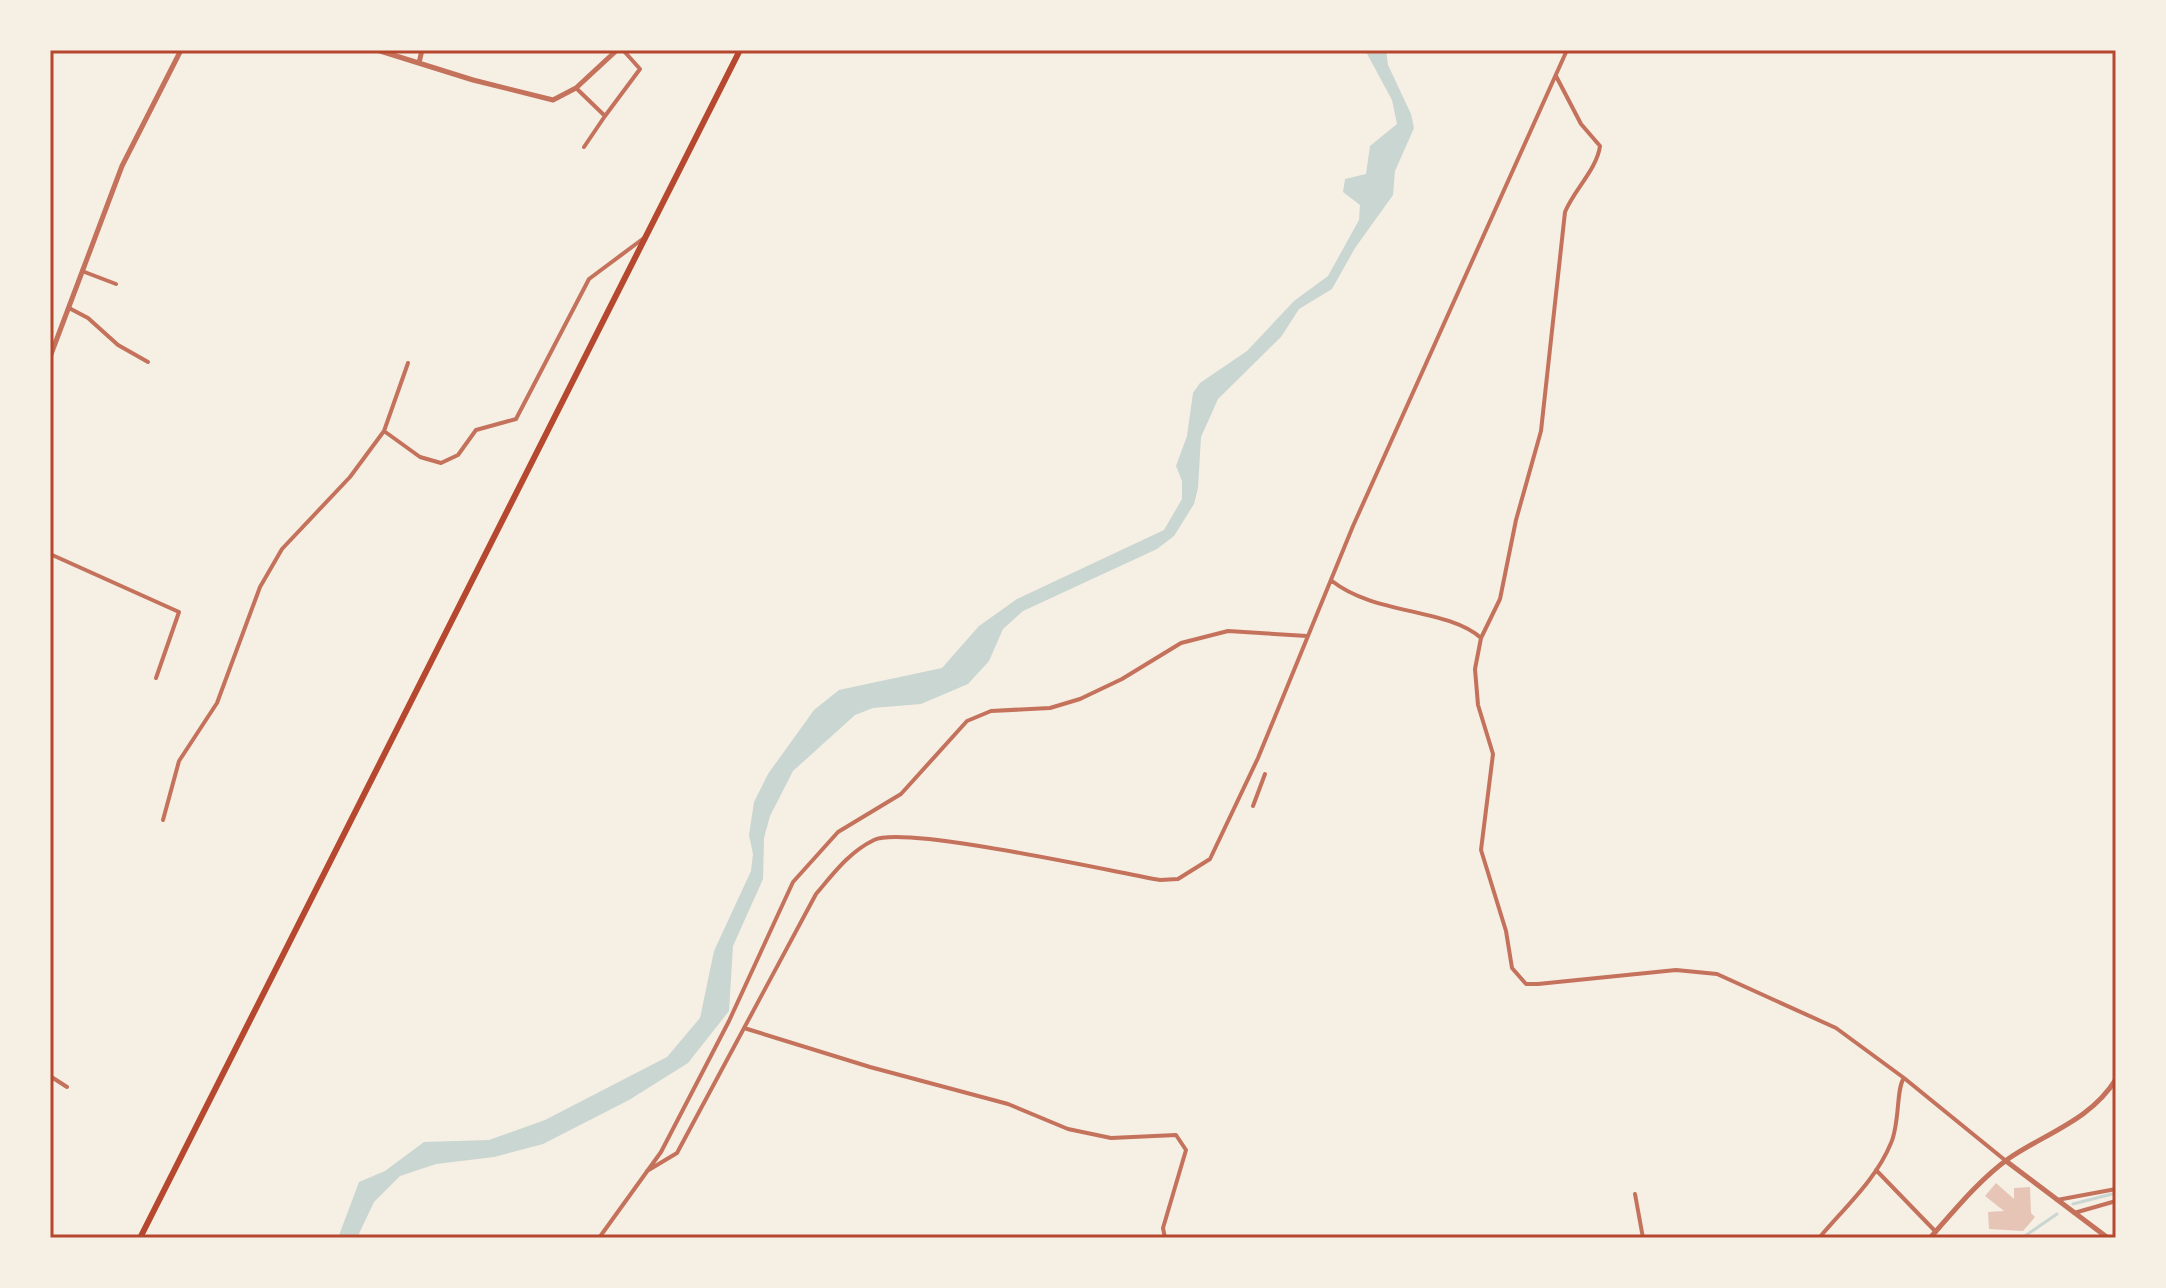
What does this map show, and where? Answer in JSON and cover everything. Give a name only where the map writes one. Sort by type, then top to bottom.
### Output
[{"type":"main road","points":[[140,1238],[740,50]]},
{"type":"street","points":[[50,357],[122,166],[181,50]]},
{"type":"street","points":[[377,50],[544,100],[562,97],[576,88],[617,50]]},
{"type":"street","points":[[419,63],[422,50]]},
{"type":"street","points":[[584,147],[640,69],[623,50]]},
{"type":"street","points":[[647,1171],[677,1153],[816,894],[844,860],[876,839],[898,835],[940,841],[1160,880],[1178,879],[1197,870],[1210,859],[1258,758],[1353,526],[1567,50]]},
{"type":"street","points":[[1556,76],[1581,124],[1600,146],[1598,158],[1571,196],[1565,212],[1541,431],[1516,520],[1500,599],[1481,638],[1475,688],[1493,754],[1481,850],[1517,977],[1526,984],[1538,984],[1676,970],[1717,974],[1836,1028],[2108,1238]]},
{"type":"street","points":[[576,88],[605,116]]},
{"type":"street","points":[[384,431],[420,457],[441,463],[458,455],[476,430],[516,419],[589,279],[644,238]]},
{"type":"street","points":[[82,271],[116,284]]},
{"type":"street","points":[[67,307],[88,318],[118,345],[148,362]]},
{"type":"street","points":[[163,820],[179,761],[217,703],[260,587],[299,529],[350,477],[384,431],[408,363]]},
{"type":"street","points":[[50,554],[179,612],[156,678]]},
{"type":"street","points":[[1332,581],[1364,600],[1466,628],[1481,638]]},
{"type":"street","points":[[599,1238],[661,1152],[729,1021],[793,882],[838,832],[901,794],[967,721],[991,711],[1050,708],[1080,699],[1122,679],[1181,643],[1228,631],[1307,636]]},
{"type":"street","points":[[1253,806],[1265,774]]},
{"type":"street","points":[[744,1028],[870,1067],[1008,1104],[1068,1129],[1111,1138],[1176,1135],[1186,1150],[1163,1228],[1165,1238]]},
{"type":"street","points":[[50,1076],[67,1087]]},
{"type":"street","points":[[1819,1238],[1876,1170],[1899,1122],[1899,1085],[1904,1078]]},
{"type":"street","points":[[1930,1238],[2006,1161],[2077,1120],[2101,1099],[2116,1079]]},
{"type":"street","points":[[1876,1170],[1936,1232]]},
{"type":"street","points":[[2057,1200],[2116,1189]]},
{"type":"street","points":[[1635,1194],[1643,1238]]},
{"type":"street","points":[[2074,1213],[2116,1201]]},
{"type":"shaded area","points":[[1365,50],[1386,50],[1388,65],[1411,114],[1414,128],[1395,171],[1393,195],[1355,248],[1332,289],[1299,309],[1281,337],[1218,399],[1201,437],[1194,504],[1174,536],[1157,549],[1023,611],[1003,629],[989,661],[968,684],[921,704],[873,708],[855,715],[793,771],[770,816],[764,838],[763,879],[733,946],[729,1011],[688,1063],[629,1100],[543,1144],[494,1157],[436,1164],[400,1176],[374,1202],[357,1238],[338,1238],[359,1182],[385,1171],[424,1142],[489,1140],[545,1120],[667,1057],[700,1018],[714,951],[751,871],[753,854],[749,835],[754,802],[768,774],[814,710],[839,690],[942,668],[979,626],[1017,599],[1164,530],[1182,499],[1182,481],[1176,466],[1187,436],[1193,393],[1200,383],[1247,351],[1294,301],[1328,276],[1359,220],[1360,205],[1343,192],[1345,179],[1366,174],[1370,146],[1397,124],[1392,100]]},
{"type":"building","points":[[1996,1183],[2014,1199],[2014,1188],[2030,1187],[2031,1213],[2035,1217],[2023,1231],[1989,1229],[1988,1212],[2004,1211],[1985,1196]]},
{"type":"waterway","points":[[2073,1204],[2116,1193]]},
{"type":"waterway","points":[[2022,1238],[2057,1214]]}]
